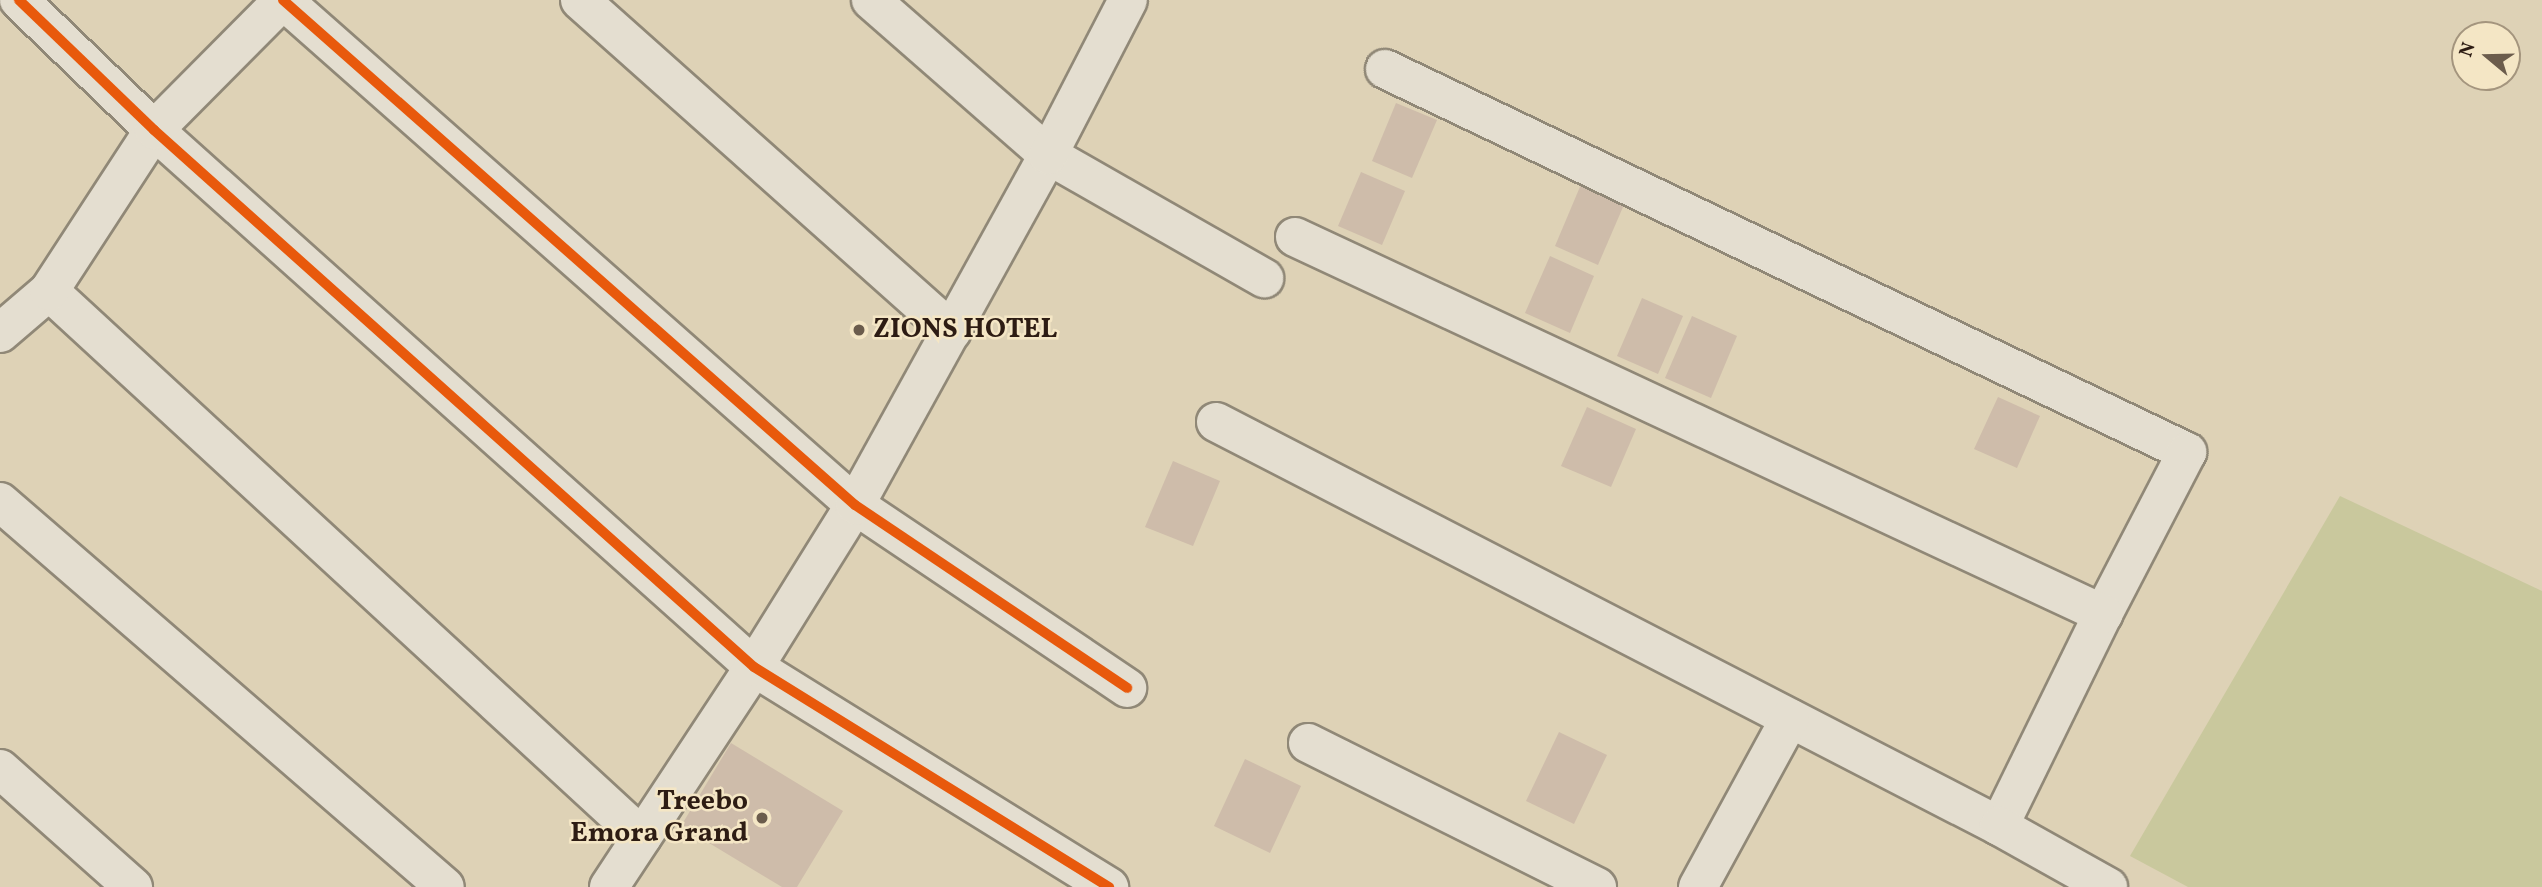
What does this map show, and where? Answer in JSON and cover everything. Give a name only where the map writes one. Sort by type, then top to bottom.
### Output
[{"type":"street","points":[[19,0],[154,130],[754,667],[1109,887]]},
{"type":"street","points":[[0,333],[49,291],[154,130],[283,0],[855,505],[1127,688]]},
{"type":"street","points":[[580,0],[952,331]]},
{"type":"street","points":[[871,0],[1048,155],[1264,278]]},
{"type":"street","points":[[609,887],[754,667],[855,505],[1048,155],[1128,0]]},
{"type":"street","points":[[1385,69],[2187,452],[2103,614],[2000,826]]},
{"type":"street","points":[[1295,237],[2103,614]]},
{"type":"street","points":[[49,291],[642,837]]},
{"type":"street","points":[[1216,422],[2000,826],[2108,887]]},
{"type":"street","points":[[0,502],[445,887]]},
{"type":"street","points":[[1698,887],[1790,718]]},
{"type":"street","points":[[1308,743],[1597,887]]},
{"type":"street","points":[[0,768],[133,887]]},
{"type":"green space","points":[[2340,496],[2542,591],[2542,887],[2188,887],[2130,856]]},
{"type":"building","points":[[1396,103],[1437,120],[1412,178],[1372,161]]},
{"type":"building","points":[[1361,172],[1405,191],[1382,245],[1338,226]]},
{"type":"building","points":[[1582,182],[1626,200],[1598,265],[1555,246]]},
{"type":"building","points":[[1550,256],[1594,276],[1570,333],[1525,313]]},
{"type":"building","points":[[1642,298],[1683,316],[1658,374],[1617,356]]},
{"type":"building","points":[[1692,316],[1737,336],[1711,398],[1665,378]]},
{"type":"building","points":[[1998,397],[2040,416],[2017,468],[1974,449]]},
{"type":"building","points":[[1587,407],[1636,429],[1611,487],[1561,466]]},
{"type":"building","points":[[1173,461],[1220,481],[1193,546],[1145,527]]},
{"type":"building","points":[[1559,732],[1607,755],[1574,824],[1526,801]]},
{"type":"building","name":"Treebo Emora Grand","points":[[731,743],[843,811],[797,887],[782,887],[681,826]]},
{"type":"building","points":[[1245,759],[1301,786],[1270,853],[1214,826]]},
{"type":"cycle path","points":[[19,0],[154,130],[754,667],[1109,887]]},
{"type":"cycle path","points":[[283,0],[855,505],[1127,688]]},
{"type":"place","name":"ZIONS HOTEL","points":[[859,330]]},
{"type":"place","name":"Treebo Emora Grand","points":[[762,818]]}]
